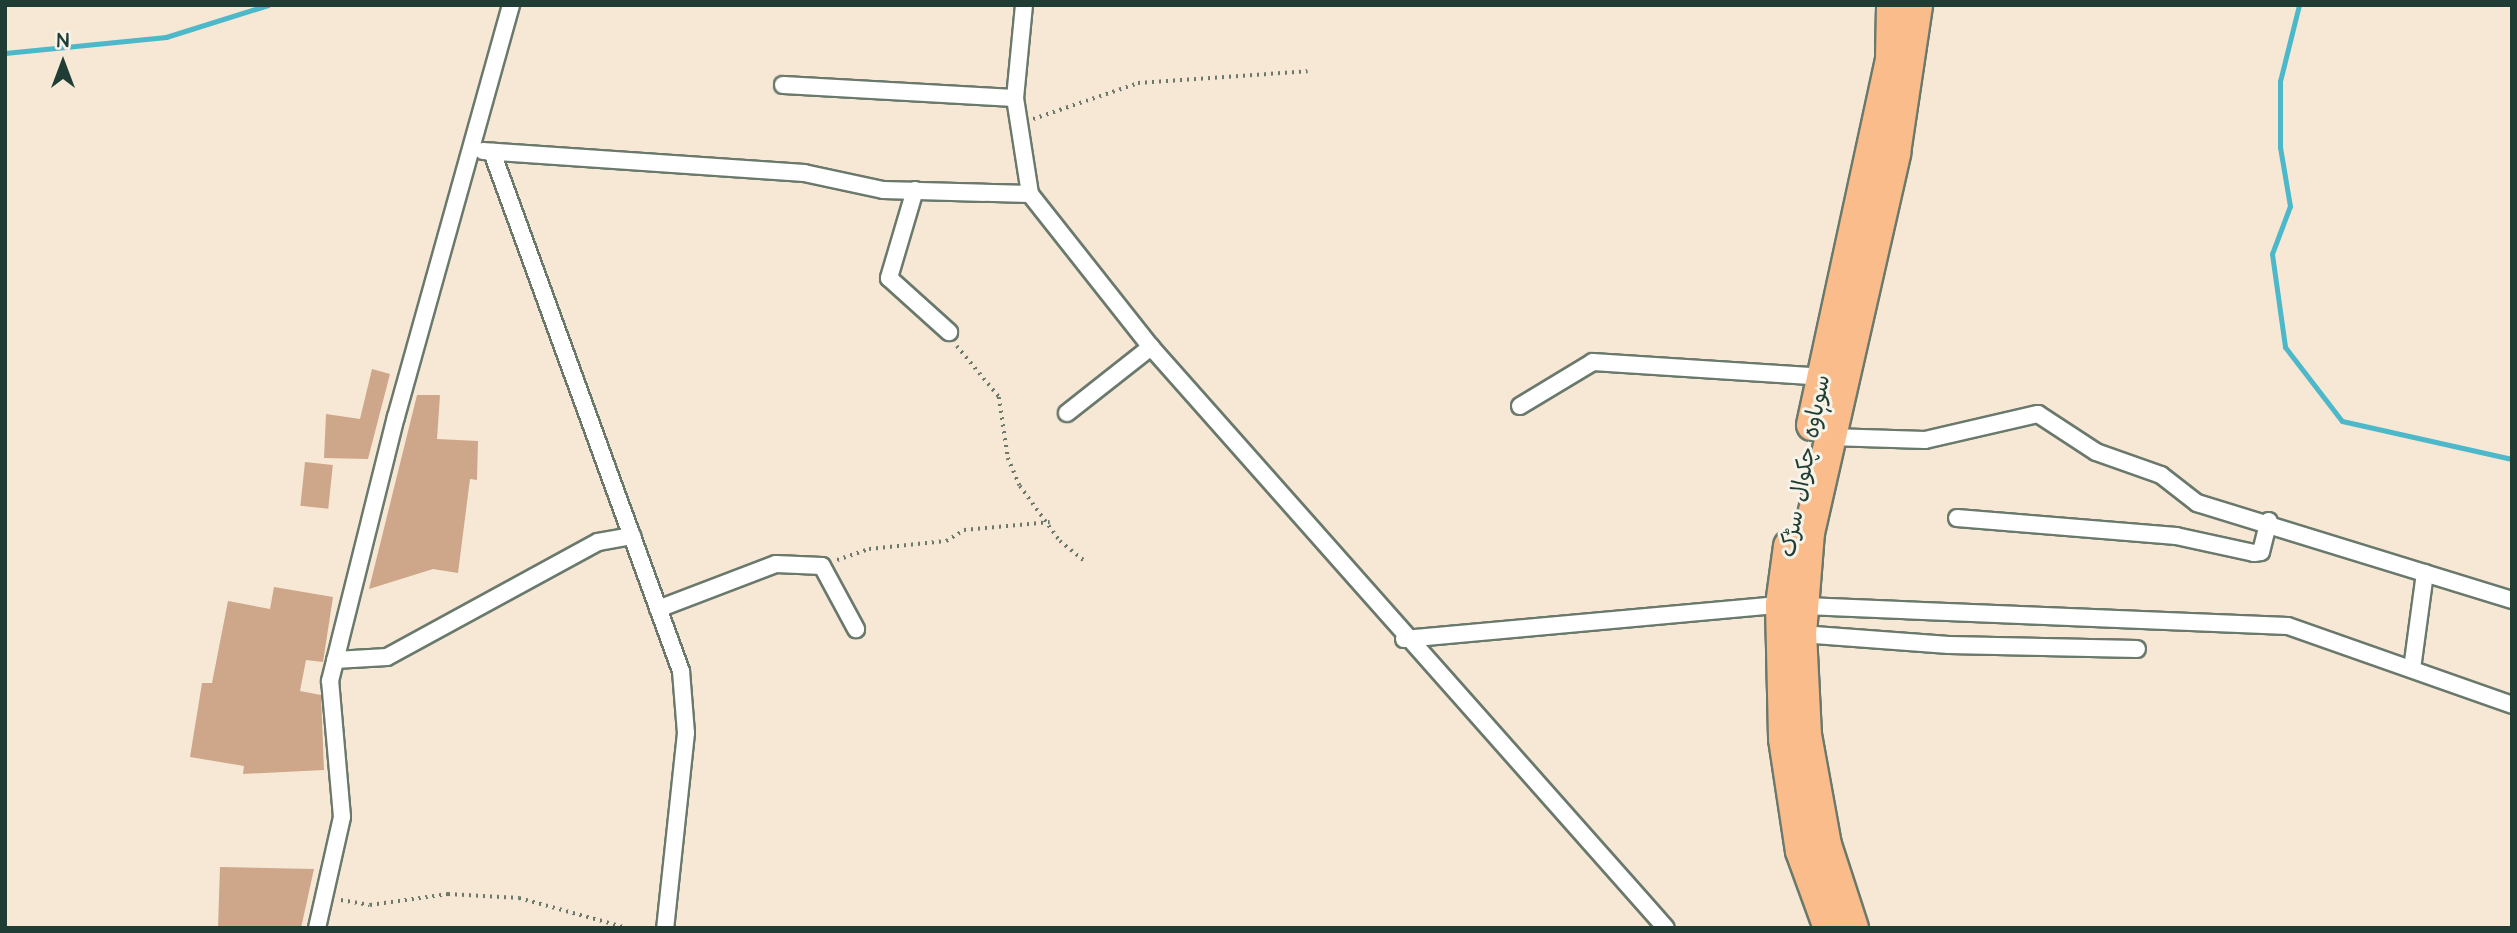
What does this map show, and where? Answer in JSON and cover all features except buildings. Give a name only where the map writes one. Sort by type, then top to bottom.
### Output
[{"type":"highway","name":"سوہاوہ چکوال سڑک","points":[[1829,928],[1801,851],[1786,751],[1795,615],[1822,377],[1891,59],[1892,5]]},
{"type":"highway","points":[[1853,928],[1826,845],[1806,735],[1795,615],[1809,533],[1904,112],[1917,5]]},
{"type":"street","points":[[317,928],[342,817],[330,681],[470,150],[511,5]]},
{"type":"street","points":[[1024,5],[1015,98],[1030,194],[1151,347],[1404,639],[1665,928]]},
{"type":"street","points":[[783,85],[1015,98]]},
{"type":"street","points":[[470,150],[804,173],[915,190],[1030,194]]},
{"type":"street","points":[[492,152],[681,671],[687,733],[665,928]]},
{"type":"street","points":[[915,190],[889,278],[949,332]]},
{"type":"street","points":[[1067,413],[1151,347]]},
{"type":"street","points":[[1520,406],[1592,362],[1822,377]]},
{"type":"street","points":[[1830,438],[1925,440],[2038,414],[2096,452],[2161,475],[2197,503],[2269,521],[2512,600]]},
{"type":"street","points":[[1957,518],[2176,536],[2254,553],[2261,552],[2269,521]]},
{"type":"street","points":[[335,660],[387,657],[598,542],[632,536]]},
{"type":"street","points":[[658,609],[776,564],[822,565],[856,629]]},
{"type":"street","points":[[2412,670],[2425,573]]},
{"type":"street","points":[[1404,639],[1795,615],[2288,626],[2512,705]]},
{"type":"street","points":[[1795,615],[1949,645],[2137,649]]},
{"type":"path","points":[[1018,124],[1138,83],[1308,71]]},
{"type":"path","points":[[949,332],[999,397],[1008,458],[1060,541],[1085,561]]},
{"type":"path","points":[[822,565],[869,549],[946,541],[964,530],[1050,522]]},
{"type":"path","points":[[323,897],[370,905],[448,894],[519,898],[627,928]]},
{"type":"waterway","points":[[5,53],[166,37],[268,5]]},
{"type":"waterway","points":[[2299,5],[2280,81],[2280,147],[2290,206],[2272,254],[2285,347],[2342,421],[2512,459]]}]
